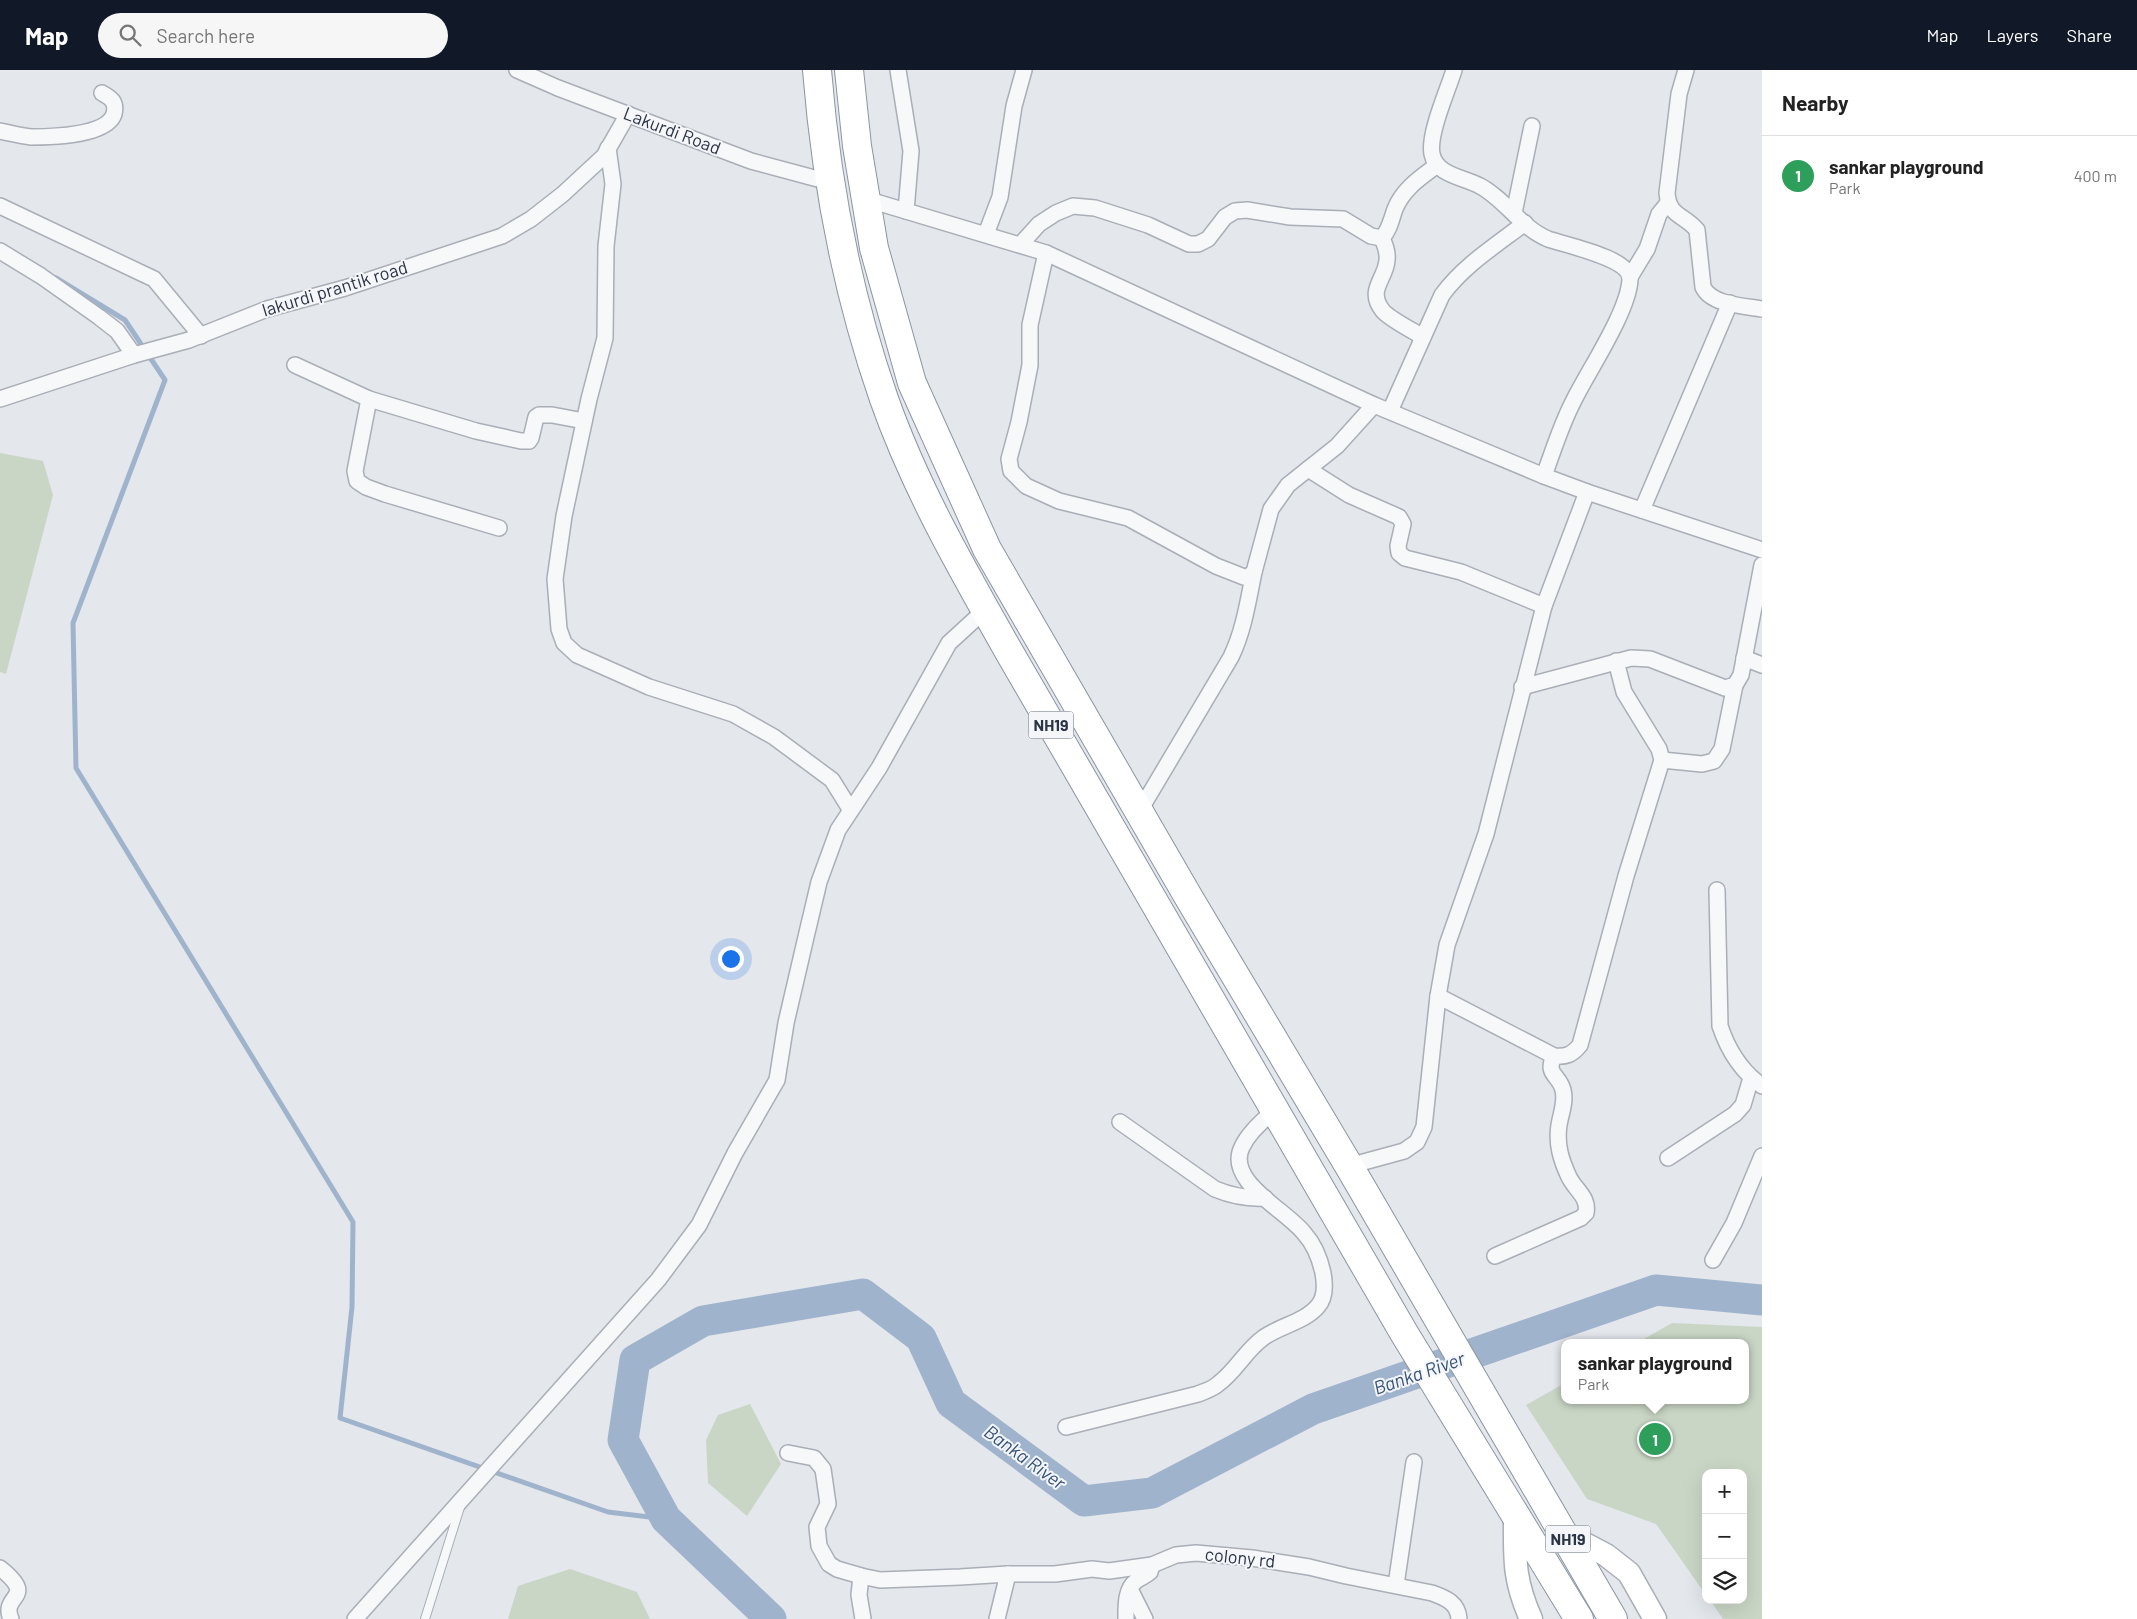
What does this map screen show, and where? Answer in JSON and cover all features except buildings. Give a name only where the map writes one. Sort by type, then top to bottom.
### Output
[{"type":"highway","name":"NH19","points":[[817,70],[829,182],[843,254],[857,308],[885,400],[918,480],[952,551],[1404,1333],[1579,1619]]},
{"type":"highway","name":"NH19","points":[[849,70],[857,146],[874,248],[912,383],[987,549],[1139,812],[1564,1532],[1613,1619]]},
{"type":"street","name":"Lakurdi Road","points":[[517,70],[752,161],[829,182]]},
{"type":"street","points":[[898,70],[910,151],[906,211]]},
{"type":"street","points":[[986,234],[1000,198],[1014,106],[1024,70]]},
{"type":"street","points":[[1454,70],[1435,129],[1432,153],[1436,166],[1480,186],[1546,238],[1612,260],[1625,267],[1630,277]]},
{"type":"street","points":[[1686,70],[1678,103],[1667,193],[1668,203],[1672,211],[1692,224],[1697,230],[1706,292],[1710,296],[1730,303],[1762,309]]},
{"type":"street","points":[[0,131],[30,137],[61,136],[98,129],[110,122],[115,106],[113,99],[102,92]]},
{"type":"street","name":"lakurdi prantik road","points":[[0,399],[137,354],[201,336],[267,309],[345,288],[502,236],[531,219],[564,194],[604,156],[628,114]]},
{"type":"street","points":[[1390,411],[1442,295],[1452,281],[1519,218],[1532,126]]},
{"type":"street","points":[[608,148],[613,184],[606,246],[605,338],[584,421],[564,516],[555,579],[559,629],[564,644],[577,655],[649,687],[733,714],[774,737],[832,780],[850,809]]},
{"type":"street","points":[[1382,238],[1389,230],[1403,194],[1436,166]]},
{"type":"street","points":[[866,200],[1021,244],[1046,253],[1374,405],[1544,476],[1762,550]]},
{"type":"street","points":[[1544,476],[1572,402],[1616,320],[1627,295],[1630,277],[1648,249],[1659,214],[1668,203]]},
{"type":"street","points":[[0,206],[154,279],[201,336]]},
{"type":"street","points":[[1021,244],[1039,224],[1056,213],[1073,206],[1095,208],[1148,225],[1189,244],[1198,244],[1208,240],[1225,218],[1234,211],[1247,210],[1290,217],[1343,219],[1371,236],[1382,238]]},
{"type":"street","points":[[1382,238],[1387,248],[1388,262],[1376,288],[1376,297],[1384,311],[1422,336]]},
{"type":"street","points":[[0,251],[41,276],[99,317],[117,331],[137,354]]},
{"type":"street","points":[[1046,253],[1030,325],[1030,365],[1019,422],[1009,459],[1011,471],[1026,486],[1059,502],[1128,518],[1216,566],[1244,577],[1254,572]]},
{"type":"street","points":[[1642,510],[1730,303]]},
{"type":"street","points":[[295,365],[318,378],[369,399],[476,431],[521,442],[529,441],[531,438],[536,417],[539,414],[552,414],[584,421]]},
{"type":"street","points":[[369,399],[356,462],[355,476],[357,481],[366,487],[385,494],[499,528]]},
{"type":"street","points":[[1139,812],[1231,657],[1239,640],[1254,572],[1271,509],[1288,485],[1337,446],[1374,405]]},
{"type":"street","points":[[1308,469],[1349,495],[1399,517],[1403,524],[1398,546],[1399,553],[1405,558],[1461,572],[1544,606]]},
{"type":"street","points":[[1349,1166],[1404,1151],[1418,1142],[1424,1127],[1438,996],[1447,945],[1486,834],[1544,606],[1587,492]]},
{"type":"street","points":[[1662,760],[1702,764],[1714,761],[1722,749],[1735,686],[1741,675],[1762,565]]},
{"type":"street","points":[[355,1619],[658,1280],[699,1224],[735,1153],[777,1080],[786,1022],[820,882],[838,830],[850,809],[879,768],[949,643],[985,610]]},
{"type":"street","points":[[1522,687],[1631,658],[1650,659],[1725,688],[1735,686]]},
{"type":"street","points":[[1744,658],[1762,665]]},
{"type":"street","points":[[1438,996],[1554,1056],[1564,1056],[1574,1052],[1580,1045],[1626,876],[1662,760],[1659,749],[1624,692],[1616,661]]},
{"type":"street","points":[[1668,1158],[1734,1114],[1743,1105],[1757,1082],[1728,1047],[1720,1026],[1717,890]]},
{"type":"street","points":[[1495,1256],[1586,1214],[1588,1204],[1572,1182],[1563,1163],[1558,1142],[1563,1092],[1560,1082],[1551,1070],[1554,1056]]},
{"type":"street","points":[[1066,1427],[1198,1394],[1218,1385],[1232,1372],[1248,1350],[1264,1337],[1304,1317],[1318,1306],[1324,1294],[1325,1281],[1320,1260],[1305,1233],[1244,1179],[1239,1164],[1240,1149],[1247,1137],[1274,1110]]},
{"type":"street","points":[[1120,1122],[1215,1189],[1248,1199],[1265,1198]]},
{"type":"street","points":[[1713,1260],[1734,1223],[1762,1156]]},
{"type":"street","name":"colony rd","points":[[788,1453],[814,1458],[824,1469],[828,1504],[816,1527],[819,1546],[829,1564],[837,1569],[861,1576],[880,1580],[960,1578],[1008,1574],[1055,1574],[1092,1569],[1109,1571],[1152,1565],[1176,1555],[1196,1553],[1228,1555],[1309,1567],[1396,1585],[1445,1598],[1454,1604],[1459,1619]]},
{"type":"street","points":[[1396,1585],[1414,1462]]},
{"type":"street","points":[[1515,1516],[1515,1566],[1519,1588],[1531,1619]]},
{"type":"street","points":[[1564,1532],[1606,1555],[1629,1573],[1655,1619]]},
{"type":"street","points":[[1126,1619],[1127,1600],[1130,1589],[1136,1581],[1150,1572],[1152,1565]]},
{"type":"street","points":[[0,1568],[17,1585],[17,1593],[9,1601],[8,1607],[11,1619]]},
{"type":"street","points":[[996,1619],[1008,1574]]},
{"type":"street","points":[[861,1576],[859,1596],[863,1619]]},
{"type":"street","points":[[1130,1589],[1145,1619]]},
{"type":"lane","points":[[425,1619],[462,1501]]},
{"type":"green space","points":[[0,453],[43,461],[53,495],[6,674],[0,672]]},
{"type":"green space","points":[[1672,1323],[1762,1327],[1762,1619],[1723,1619],[1713,1604],[1747,1604],[1747,1469],[1702,1469],[1702,1589],[1656,1524],[1587,1499],[1526,1405],[1561,1385],[1561,1404],[1749,1404],[1749,1339],[1644,1339]]},
{"type":"green space","points":[[750,1404],[781,1464],[747,1516],[708,1483],[706,1440],[718,1415]]},
{"type":"green space","points":[[570,1569],[637,1592],[650,1619],[508,1619],[518,1586]]},
{"type":"waterway","points":[[56,278],[125,320],[165,380],[73,623],[76,768],[353,1222],[352,1307],[340,1418],[608,1512],[666,1519]]},
{"type":"waterway","name":"Banka River","points":[[771,1619],[666,1519],[623,1440],[635,1360],[703,1321],[863,1294],[921,1338],[951,1403],[1084,1501],[1152,1493],[1313,1409],[1656,1290],[1762,1300]]},
{"type":"place","name":"sankar playground","points":[[1655,1439]]}]
